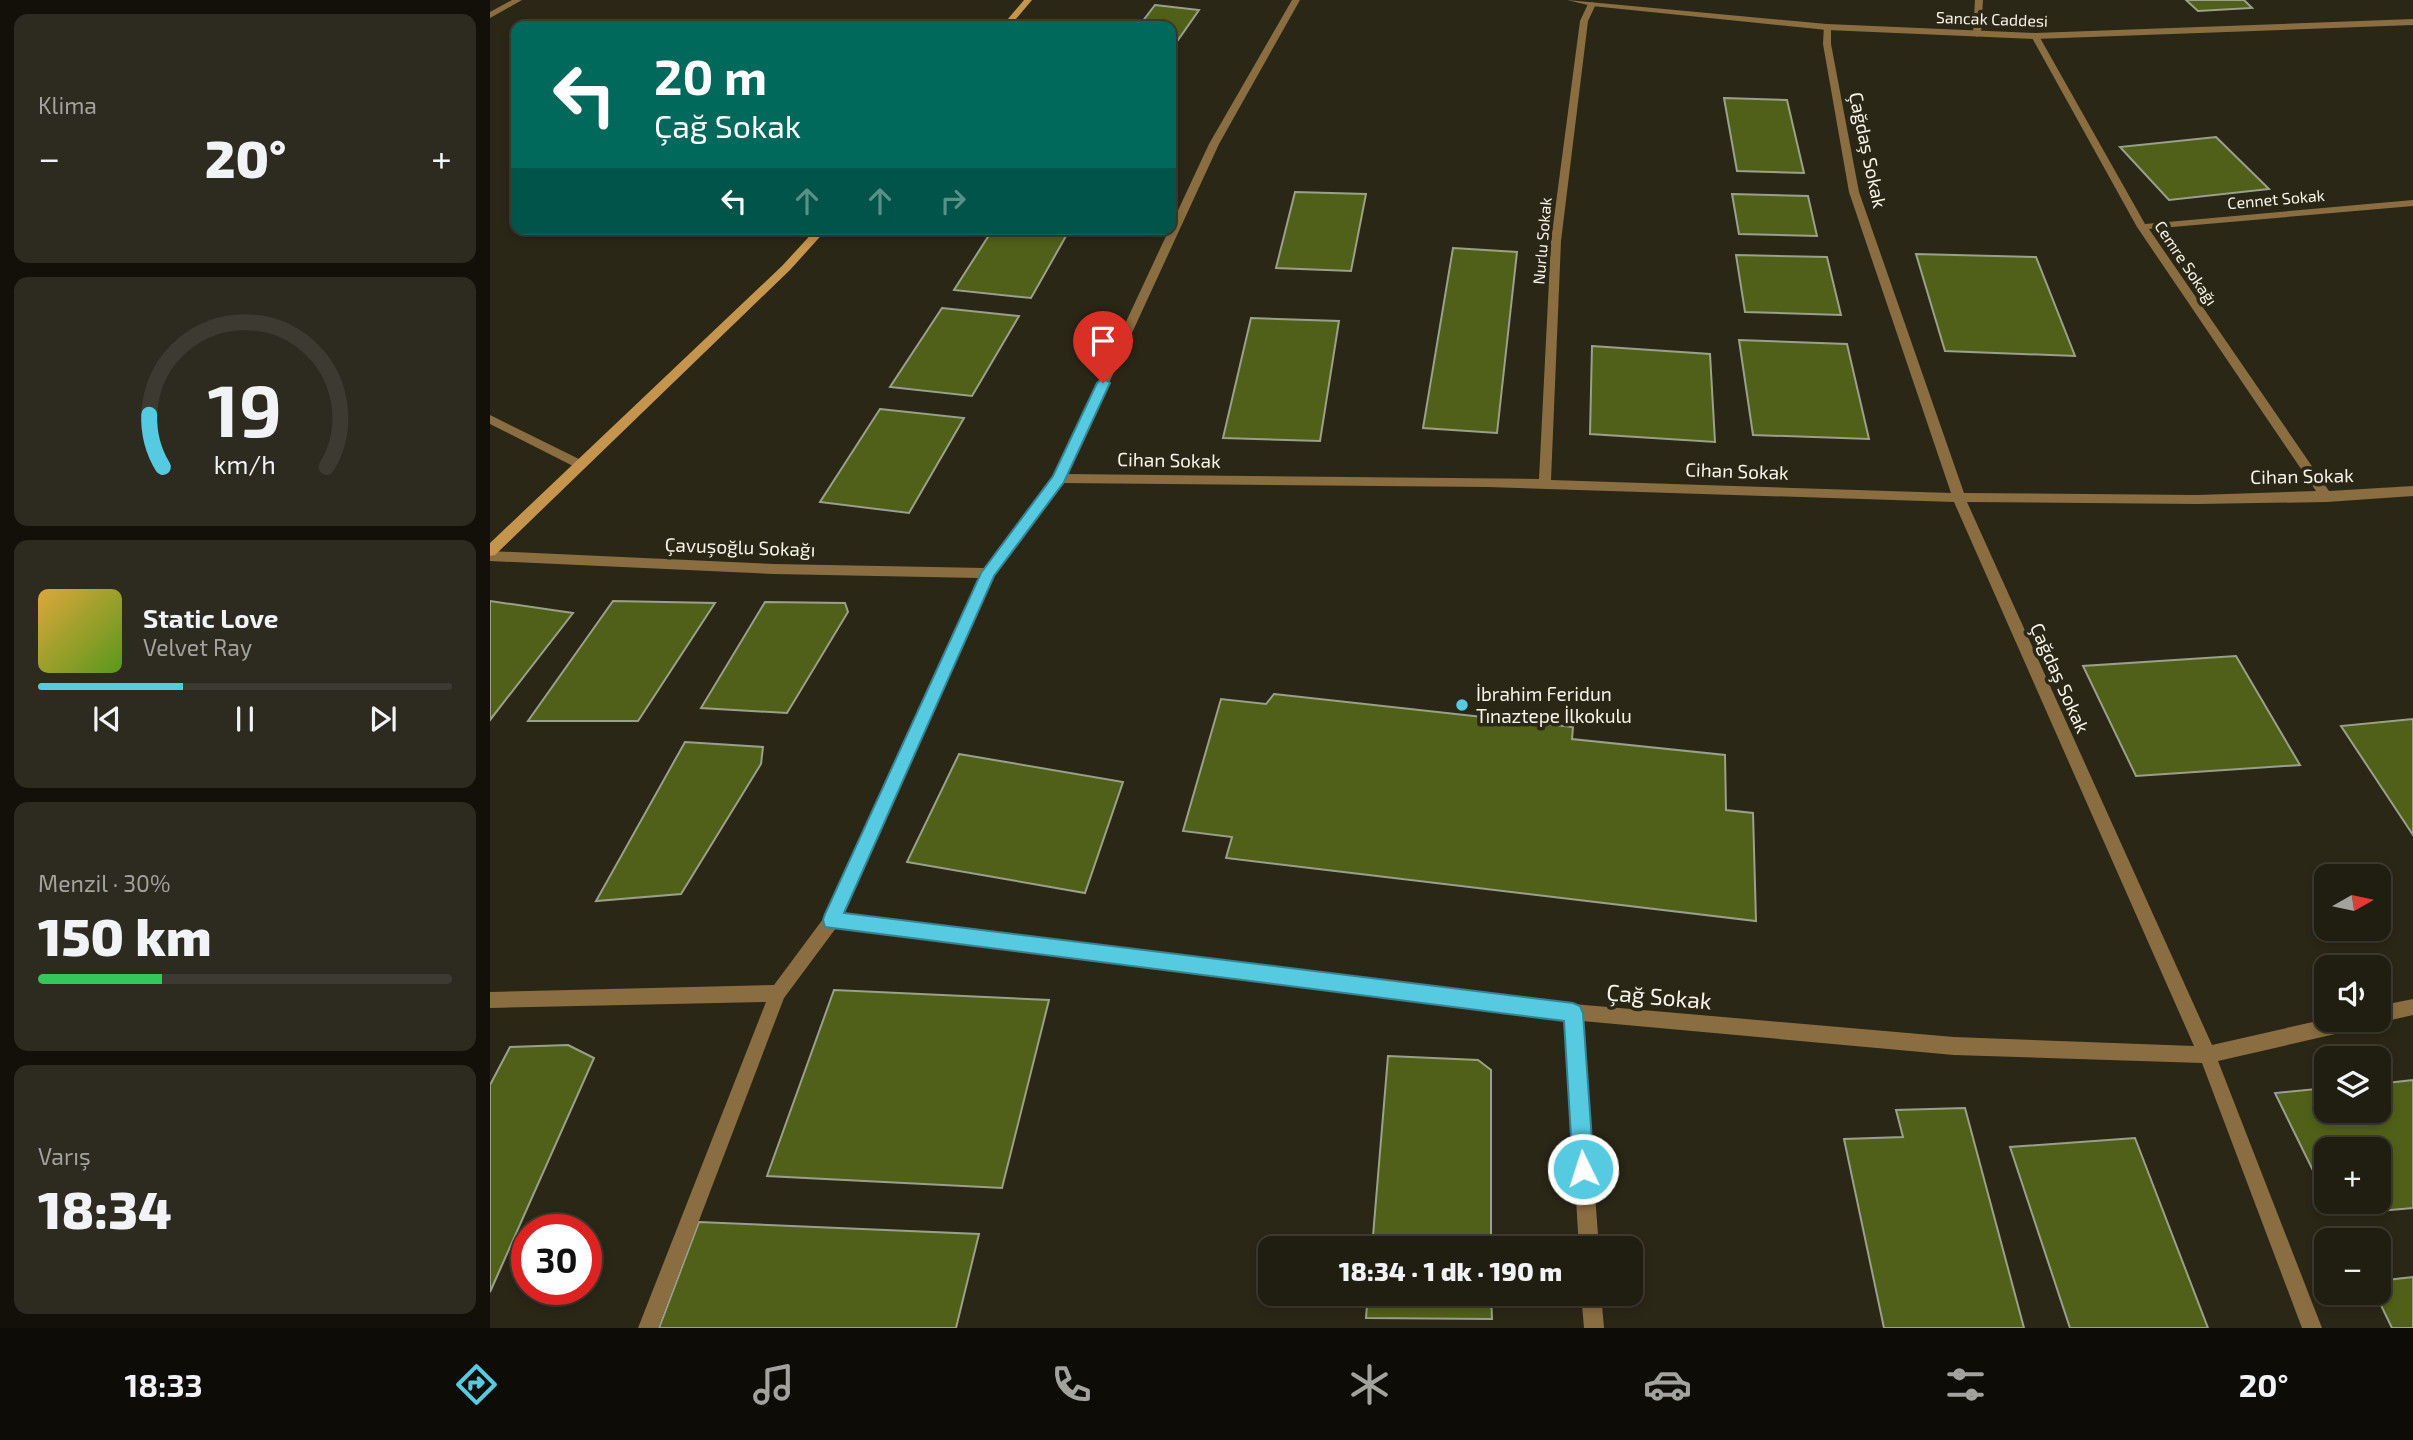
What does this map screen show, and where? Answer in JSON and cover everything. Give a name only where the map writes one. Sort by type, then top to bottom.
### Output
[{"type":"main road","points":[[1010,21],[1028,0]]},
{"type":"main road","points":[[490,553],[579,464],[786,268],[816,235]]},
{"type":"street","points":[[490,15],[518,0]]},
{"type":"street","points":[[1176,226],[1214,144],[1296,0]]},
{"type":"street","name":"Sancak Caddesi","points":[[1571,0],[1827,27],[2035,36],[2412,23]]},
{"type":"street","points":[[1977,34],[1979,0]]},
{"type":"street","name":"Nurlu Sokak","points":[[1545,484],[1556,241],[1584,21],[1592,4]]},
{"type":"street","name":"Çağdaş Sokak","points":[[1827,27],[1827,44],[1854,192],[1959,498],[2207,1055],[2312,1328]]},
{"type":"street","name":"Cemre Sokağı","points":[[2035,36],[2142,228],[2328,497]]},
{"type":"street","name":"Cennet Sokak","points":[[2142,228],[2413,203]]},
{"type":"street","points":[[648,1328],[778,993],[832,920],[988,573],[1059,478],[1172,235]]},
{"type":"street","points":[[490,419],[579,464]]},
{"type":"street","name":"Cihan Sokak","points":[[1059,478],[1545,484],[1959,498],[2328,497],[2413,491]]},
{"type":"street","name":"Çavuşoğlu Sokağı","points":[[490,553],[774,569],[988,573]]},
{"type":"street","name":"Çağ Sokak","points":[[832,920],[1573,1013],[1954,1046],[2207,1055],[2314,1030]]},
{"type":"street","points":[[490,1000],[778,993]]},
{"type":"street","points":[[2391,1012],[2413,1007]]},
{"type":"street","points":[[1573,1013],[1587,1236]]},
{"type":"street","points":[[1592,1306],[1594,1328]]},
{"type":"building","points":[[2186,0],[2244,0],[2252,8],[2198,11]]},
{"type":"building","points":[[1155,5],[1199,10],[1176,43],[1176,21],[1143,21]]},
{"type":"building","points":[[1724,98],[1787,100],[1804,173],[1737,171]]},
{"type":"building","points":[[2216,137],[2269,189],[2169,200],[2120,147]]},
{"type":"building","points":[[1295,192],[1366,194],[1351,271],[1276,268]]},
{"type":"building","points":[[1732,194],[1808,196],[1817,236],[1739,234]]},
{"type":"building","points":[[989,235],[1067,235],[1031,298],[954,290]]},
{"type":"building","points":[[1453,248],[1517,252],[1497,433],[1423,428]]},
{"type":"building","points":[[1916,254],[2036,257],[2075,356],[1945,351]]},
{"type":"building","points":[[1736,255],[1827,257],[1841,315],[1745,312]]},
{"type":"building","points":[[942,308],[1019,316],[972,396],[890,387]]},
{"type":"building","points":[[1251,318],[1339,321],[1320,441],[1223,438]]},
{"type":"building","points":[[1739,340],[1847,344],[1869,439],[1753,435]]},
{"type":"building","points":[[1592,346],[1710,354],[1715,442],[1590,434]]},
{"type":"building","points":[[880,409],[964,418],[909,513],[820,502]]},
{"type":"building","points":[[490,601],[573,613],[490,720]]},
{"type":"building","points":[[613,601],[715,603],[638,721],[528,721]]},
{"type":"building","points":[[765,602],[845,603],[848,612],[787,713],[701,708]]},
{"type":"building","points":[[2236,656],[2300,765],[2136,776],[2083,666]]},
{"type":"building","points":[[1274,694],[1573,727],[1572,739],[1725,755],[1726,810],[1753,813],[1756,921],[1226,858],[1232,837],[1183,831],[1221,699],[1266,704]]},
{"type":"building","points":[[2413,719],[2413,835],[2341,726]]},
{"type":"building","points":[[685,742],[763,747],[761,764],[681,894],[596,901]]},
{"type":"building","points":[[959,754],[1123,782],[1085,893],[907,862]]},
{"type":"building","points":[[834,990],[1049,1000],[1002,1188],[767,1176]]},
{"type":"building","points":[[568,1045],[594,1058],[525,1214],[511,1214],[511,1245],[490,1292],[490,1085],[510,1047]]},
{"type":"building","points":[[1388,1056],[1478,1060],[1491,1070],[1491,1236],[1373,1236]]},
{"type":"building","points":[[2413,1080],[2413,1208],[2391,1210],[2391,1137],[2314,1137],[2314,1173],[2275,1093],[2314,1089],[2314,1123],[2391,1123],[2391,1083]]},
{"type":"building","points":[[1965,1108],[2024,1328],[1884,1328],[1844,1139],[1903,1137],[1896,1110]]},
{"type":"building","points":[[2135,1138],[2208,1328],[2070,1328],[2010,1147]]},
{"type":"building","points":[[699,1222],[979,1234],[956,1328],[659,1328]]},
{"type":"building","points":[[2413,1277],[2413,1328],[2392,1328],[2381,1305],[2391,1305],[2391,1280]]},
{"type":"building","points":[[1367,1306],[1492,1306],[1492,1319],[1366,1318]]},
{"type":"place","name":"İbrahim Feridun Tınaztepe İlkokulu","points":[[1462,705]]},
{"type":"route","points":[[1103,383],[1059,478],[988,573],[832,920],[1573,1013],[1583,1169]]}]
